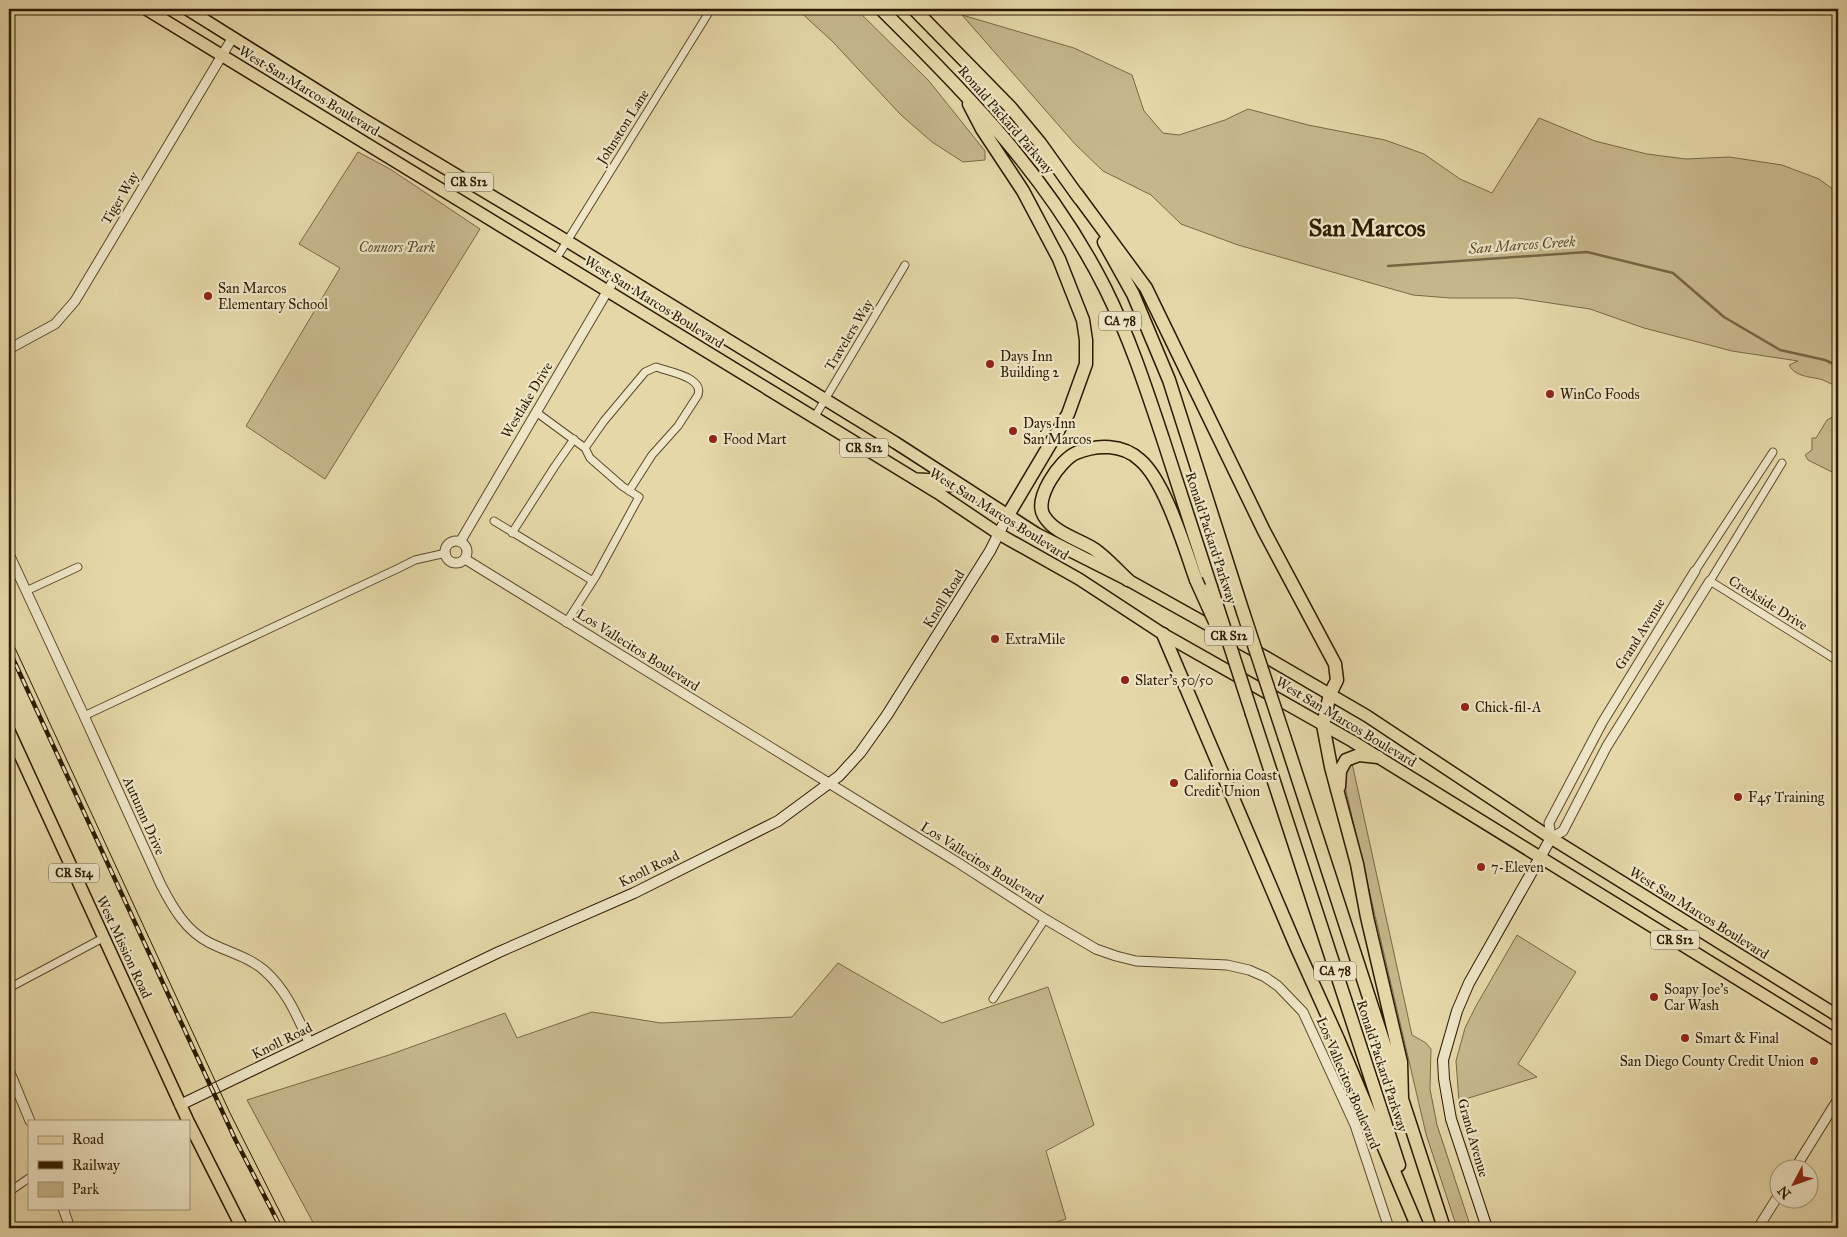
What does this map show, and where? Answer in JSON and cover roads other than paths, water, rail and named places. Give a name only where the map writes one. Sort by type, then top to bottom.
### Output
[{"type":"highway","name":"Ronald Packard Parkway","points":[[881,9],[963,90],[1016,150],[1076,237],[1105,288],[1146,386],[1419,1228]]},
{"type":"highway","name":"Ronald Packard Parkway","points":[[914,9],[1011,108],[1040,143],[1076,192],[1133,294],[1169,380],[1444,1228]]},
{"type":"highway","points":[[963,90],[982,130],[1023,192],[1055,252],[1084,320],[1086,364],[1079,387],[1068,414],[1008,515]]},
{"type":"highway","points":[[1076,192],[1146,288],[1264,531],[1325,642],[1335,664],[1337,680],[1330,694],[1323,724],[1338,800],[1357,864],[1367,917],[1401,1062],[1402,1099]]},
{"type":"highway","points":[[1128,580],[1096,550],[1051,525],[1042,515],[1041,497],[1058,469],[1075,453],[1102,446],[1116,447],[1128,451],[1140,460],[1158,482],[1178,529],[1196,580],[1236,665]]},
{"type":"highway","points":[[1163,634],[1419,1228]]},
{"type":"highway","points":[[1338,800],[1340,771],[1346,760],[1359,755],[1378,757]]},
{"type":"main road","name":"West San Marcos Boulevard","points":[[146,9],[913,478],[998,534],[1079,579],[1163,634],[1378,757],[1838,1041]]},
{"type":"main road","name":"West San Marcos Boulevard","points":[[187,9],[363,119],[567,241],[896,443],[1037,534],[1128,580],[1367,716],[1551,838],[1838,1016]]},
{"type":"main road","points":[[913,478],[933,480],[949,487],[956,482]]},
{"type":"main road","name":"Knoll Road","points":[[180,1105],[499,952],[634,893],[778,821],[829,784],[860,753],[887,715],[990,551],[1008,515]]},
{"type":"main road","name":"West Mission Road","points":[[9,731],[11,744],[187,1120]]},
{"type":"main road","name":"Grand Avenue","points":[[1486,1228],[1451,1119],[1444,1079],[1444,1060],[1457,1010],[1469,983],[1551,838]]},
{"type":"main road","name":"West Mission Road","points":[[190,1126],[242,1228]]},
{"type":"street","name":"Johnston Lane","points":[[556,259],[711,9]]},
{"type":"street","name":"Tiger Way","points":[[9,349],[55,324],[75,301],[233,38]]},
{"type":"street","name":"Travelers Way","points":[[814,418],[905,265]]},
{"type":"street","name":"Westlake Drive","points":[[460,542],[618,273]]},
{"type":"street","points":[[586,448],[604,421],[645,372],[656,367],[691,379],[698,385],[700,390],[698,395],[678,426],[652,455],[630,491]]},
{"type":"street","points":[[536,412],[586,448],[590,458],[639,497],[593,581],[566,622]]},
{"type":"street","points":[[512,533],[574,439]]},
{"type":"street","name":"Grand Avenue","points":[[1773,452],[1695,571],[1602,723],[1549,823],[1551,838],[1563,831],[1607,746],[1782,463]]},
{"type":"street","points":[[494,521],[593,581]]},
{"type":"street","points":[[460,542],[467,549],[465,559],[459,563],[453,562],[446,553],[447,547],[451,543],[460,542]]},
{"type":"street","points":[[84,716],[415,560],[446,553]]},
{"type":"street","name":"Autumn Drive","points":[[9,554],[160,885],[174,910],[187,925],[208,942],[246,958],[263,970],[285,993],[310,1042]]},
{"type":"street","name":"Los Vallecitos Boulevard","points":[[465,559],[1096,949],[1116,956],[1144,962],[1227,964],[1249,970],[1265,977],[1278,986],[1303,1012],[1355,1126],[1389,1228]]},
{"type":"street","points":[[26,591],[78,567]]},
{"type":"street","name":"Creekside Drive","points":[[1710,581],[1838,661]]},
{"type":"street","points":[[993,999],[1045,919]]},
{"type":"street","points":[[9,988],[103,938]]},
{"type":"street","points":[[9,1070],[30,1120]]},
{"type":"street","points":[[1800,1160],[1838,1099]]},
{"type":"street","points":[[9,1192],[28,1179]]},
{"type":"street","points":[[1758,1228],[1770,1209]]},
{"type":"street","points":[[64,1210],[70,1228]]},
{"type":"waterway","name":"San Marcos Creek","points":[[1388,266],[1587,252],[1673,273],[1724,317],[1780,350],[1825,360],[1838,366]]},
{"type":"tram line","points":[[9,635],[230,1113],[288,1228]]},
{"type":"railway","points":[[9,650],[235,1139],[281,1228]]},
{"type":"place","name":"San Marcos Elementary School","points":[[208,296]]},
{"type":"place","name":"Days Inn Building 2","points":[[990,364]]},
{"type":"place","name":"WinCo Foods","points":[[1550,394]]},
{"type":"place","name":"Days Inn San Marcos","points":[[1013,431]]},
{"type":"place","name":"Food Mart","points":[[713,439]]},
{"type":"place","name":"ExtraMile","points":[[995,639]]},
{"type":"place","name":"Slater's 50/50","points":[[1125,680]]},
{"type":"place","name":"Chick-fil-A","points":[[1465,707]]},
{"type":"place","name":"California Coast Credit Union","points":[[1174,783]]},
{"type":"place","name":"F45 Training","points":[[1738,797]]},
{"type":"place","name":"7-Eleven","points":[[1481,867]]},
{"type":"place","name":"Soapy Joe's Car Wash","points":[[1654,997]]},
{"type":"place","name":"Smart & Final","points":[[1685,1038]]},
{"type":"place","name":"San Diego County Credit Union","points":[[1814,1061]]},
{"type":"district","name":"San Marcos","points":[[1367,228]]},
{"type":"park label","name":"Connors Park","points":[[397,247]]}]
